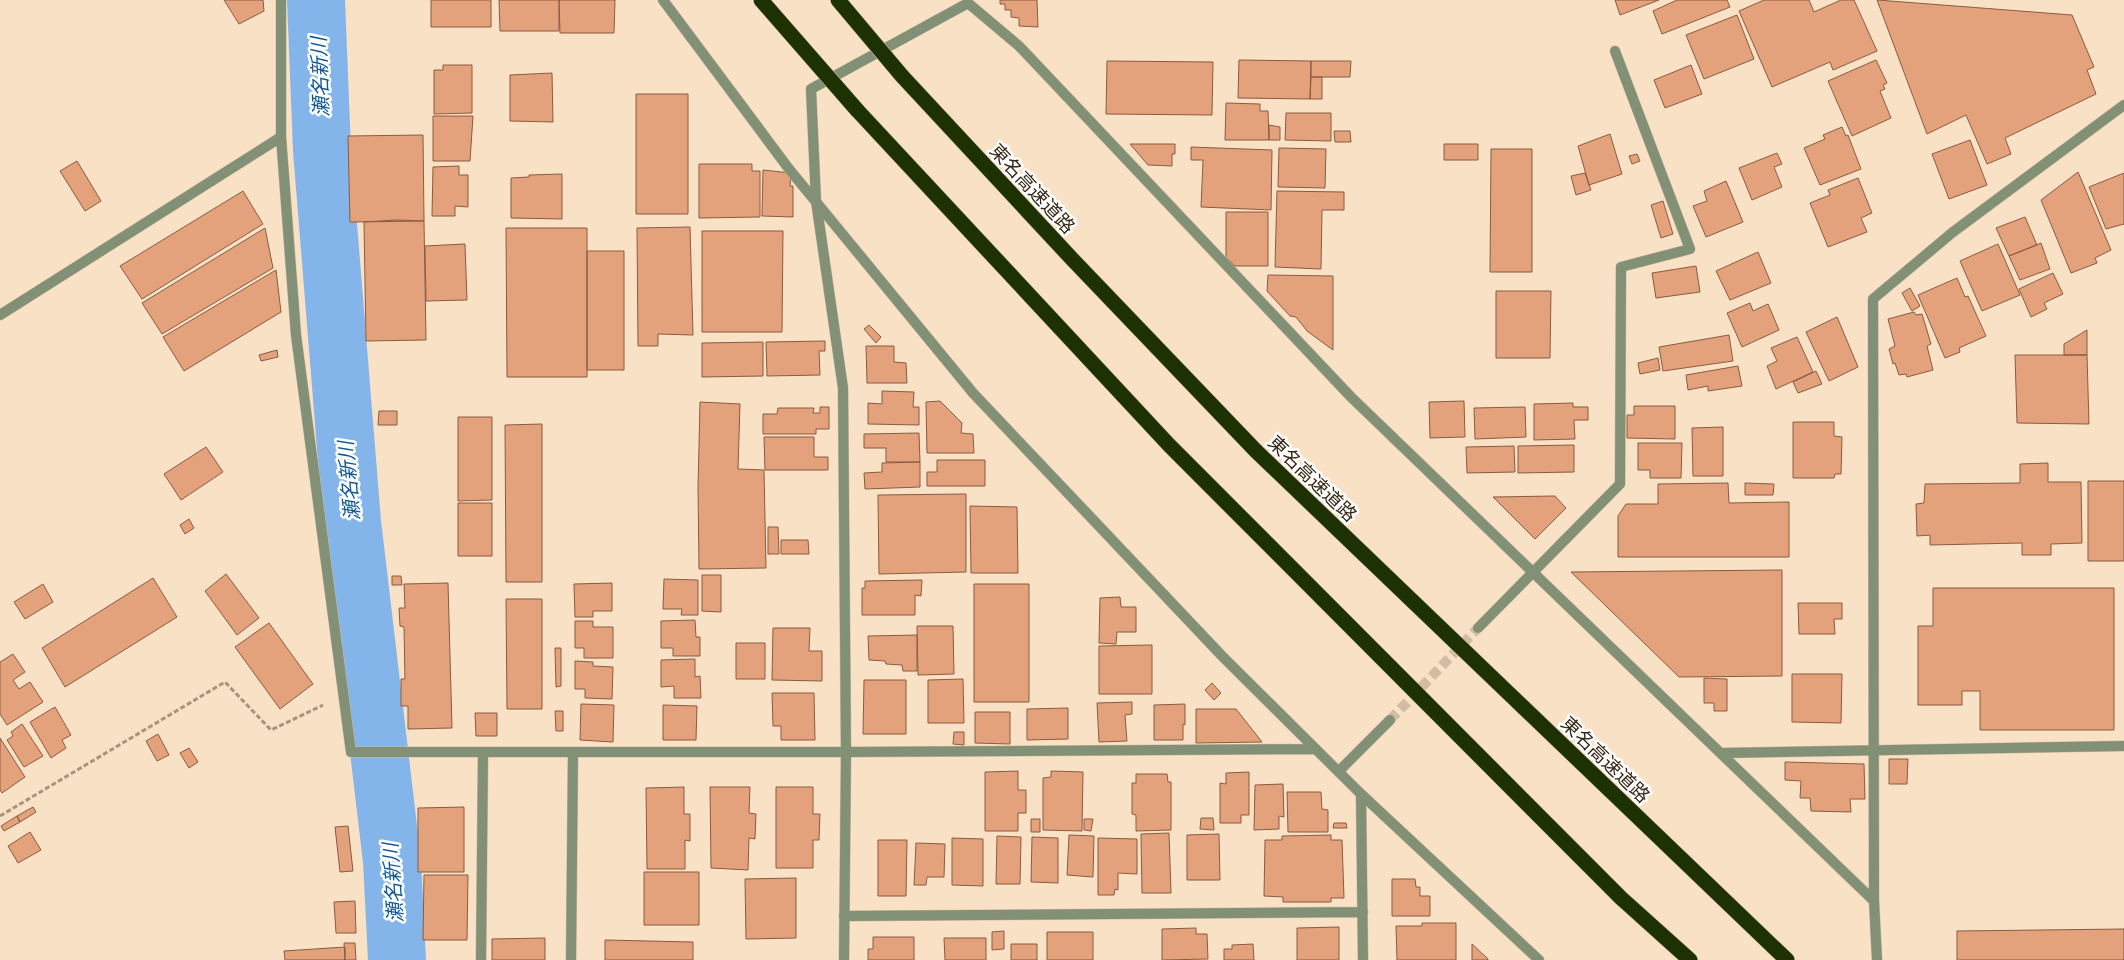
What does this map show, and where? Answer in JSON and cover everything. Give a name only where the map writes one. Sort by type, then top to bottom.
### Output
[{"type":"highway","points":[[761,0],[857,110],[1169,445],[1622,898],[1690,960]]},
{"type":"highway","name":"東名高速道路","points":[[838,0],[902,76],[1073,260],[1256,451],[1787,960]]},
{"type":"street","points":[[281,0],[281,137],[296,335],[351,752],[846,752],[1316,749]]},
{"type":"street","points":[[663,0],[789,170],[973,393],[1218,652],[1361,794],[1538,960]]},
{"type":"street","points":[[844,960],[846,752],[843,388],[816,201],[811,89],[968,3],[1019,46],[1351,396],[1874,901]]},
{"type":"street","points":[[1478,628],[1620,484],[1621,267],[1690,249],[1615,51]]},
{"type":"street","points":[[1877,960],[1874,901],[1873,298],[1953,232],[2124,105]]},
{"type":"street","points":[[0,315],[281,137]]},
{"type":"street","points":[[1338,771],[1390,720]]},
{"type":"street","points":[[1721,753],[2124,746]]},
{"type":"street","points":[[571,960],[573,752]]},
{"type":"street","points":[[481,960],[483,753]]},
{"type":"street","points":[[1361,794],[1364,960]]},
{"type":"street","points":[[844,916],[1363,912]]},
{"type":"path","points":[[0,816],[225,682],[271,730],[344,695]]},
{"type":"building","points":[[224,0],[263,0],[264,11],[239,24]]},
{"type":"building","points":[[431,0],[491,0],[491,27],[431,27]]},
{"type":"building","points":[[499,0],[559,0],[559,31],[500,31]]},
{"type":"building","points":[[559,0],[615,0],[614,33],[560,33]]},
{"type":"building","points":[[1000,0],[1037,0],[1038,27],[1019,26],[1019,18],[1011,17],[1011,10],[1005,10],[1005,4],[1000,4]]},
{"type":"building","points":[[1615,0],[1659,0],[1620,15]]},
{"type":"building","points":[[1677,0],[1727,0],[1730,7],[1662,34],[1653,11]]},
{"type":"building","points":[[1764,0],[1809,0],[1814,12],[1841,0],[1854,0],[1877,51],[1833,70],[1830,62],[1772,87],[1739,11]]},
{"type":"building","points":[[1877,0],[2072,15],[2094,67],[2087,70],[2096,94],[2005,138],[2011,154],[1987,164],[1966,115],[1927,134]]},
{"type":"building","points":[[1737,15],[1754,59],[1704,79],[1686,35]]},
{"type":"building","points":[[1239,60],[1311,61],[1310,99],[1238,98]]},
{"type":"building","points":[[1876,60],[1887,83],[1883,85],[1885,89],[1880,91],[1891,118],[1852,136],[1828,81]]},
{"type":"building","points":[[1107,61],[1213,62],[1212,115],[1106,114]]},
{"type":"building","points":[[1311,61],[1351,61],[1350,77],[1311,77]]},
{"type":"building","points":[[443,65],[472,65],[472,113],[434,114],[434,70],[443,70]]},
{"type":"building","points":[[1691,65],[1702,94],[1665,108],[1654,80]]},
{"type":"building","points":[[552,73],[553,122],[510,121],[510,75]]},
{"type":"building","points":[[1311,77],[1322,77],[1322,99],[1310,99]]},
{"type":"building","points":[[636,94],[688,94],[688,214],[636,214]]},
{"type":"building","points":[[1226,103],[1260,104],[1260,111],[1268,111],[1269,140],[1225,140]]},
{"type":"building","points":[[1286,113],[1331,113],[1331,141],[1285,140]]},
{"type":"building","points":[[433,116],[473,116],[470,161],[433,161]]},
{"type":"building","points":[[1269,125],[1280,127],[1280,140],[1269,140]]},
{"type":"building","points":[[1842,127],[1846,136],[1848,135],[1861,169],[1820,185],[1804,148],[1825,139],[1823,135]]},
{"type":"building","points":[[1334,131],[1350,131],[1351,142],[1335,142]]},
{"type":"building","points":[[1610,134],[1622,174],[1589,185],[1578,146]]},
{"type":"building","points":[[423,135],[424,221],[350,222],[348,136]]},
{"type":"building","points":[[1970,140],[1987,185],[1949,199],[1932,154]]},
{"type":"building","points":[[1130,144],[1175,144],[1175,154],[1172,154],[1172,166],[1148,165]]},
{"type":"building","points":[[1444,144],[1478,144],[1478,160],[1444,160]]},
{"type":"building","points":[[1191,147],[1272,150],[1271,210],[1201,207],[1203,160],[1191,160]]},
{"type":"building","points":[[1279,148],[1326,149],[1325,188],[1278,187]]},
{"type":"building","points":[[1491,149],[1532,149],[1532,272],[1490,272]]},
{"type":"building","points":[[1777,153],[1782,164],[1774,167],[1782,187],[1752,200],[1739,168]]},
{"type":"building","points":[[1637,154],[1640,161],[1632,164],[1629,156]]},
{"type":"building","points":[[77,161],[101,201],[85,211],[60,171]]},
{"type":"building","points":[[699,164],[752,164],[752,171],[760,171],[760,217],[699,218]]},
{"type":"building","points":[[459,166],[459,175],[468,175],[468,207],[455,206],[455,216],[432,216],[433,167]]},
{"type":"building","points":[[763,170],[791,173],[790,186],[793,186],[793,217],[762,216]]},
{"type":"building","points":[[2078,172],[2111,250],[2095,258],[2097,263],[2071,273],[2041,200]]},
{"type":"building","points":[[1585,173],[1591,190],[1576,195],[1571,176]]},
{"type":"building","points":[[2124,173],[2124,224],[2106,229],[2089,187]]},
{"type":"building","points":[[562,174],[562,219],[511,218],[511,178],[529,177],[529,175]]},
{"type":"building","points":[[1858,178],[1872,213],[1861,218],[1867,232],[1828,247],[1810,203],[1830,195],[1828,190]]},
{"type":"building","points":[[1726,181],[1743,222],[1706,237],[1693,206],[1707,201],[1704,191]]},
{"type":"building","points":[[243,191],[263,224],[142,299],[120,266]]},
{"type":"building","points":[[1277,191],[1344,192],[1344,210],[1322,210],[1321,269],[1275,267]]},
{"type":"building","points":[[1663,201],[1673,234],[1661,238],[1651,205]]},
{"type":"building","points":[[1226,212],[1268,212],[1268,266],[1235,266],[1226,257]]},
{"type":"building","points":[[2025,217],[2037,245],[2009,256],[1996,228]]},
{"type":"building","points":[[424,221],[426,340],[366,341],[364,222]]},
{"type":"building","points":[[690,227],[693,335],[658,334],[658,346],[638,346],[637,228]]},
{"type":"building","points":[[265,228],[273,268],[162,334],[142,303]]},
{"type":"building","points":[[506,228],[587,228],[587,377],[507,377]]},
{"type":"building","points":[[702,231],[783,231],[782,332],[702,332]]},
{"type":"building","points":[[2041,243],[2050,269],[2020,280],[2009,256]]},
{"type":"building","points":[[465,244],[467,300],[426,301],[425,246]]},
{"type":"building","points":[[1998,244],[2020,295],[1982,311],[1960,261]]},
{"type":"building","points":[[587,251],[624,251],[624,370],[587,370]]},
{"type":"building","points":[[1758,252],[1771,283],[1730,300],[1716,271]]},
{"type":"building","points":[[1696,266],[1700,292],[1656,298],[1652,273]]},
{"type":"building","points":[[276,270],[281,312],[184,371],[163,337]]},
{"type":"building","points":[[2053,273],[2063,294],[2044,303],[2047,309],[2031,317],[2019,289]]},
{"type":"building","points":[[1268,275],[1333,276],[1333,350],[1307,331],[1296,317],[1290,316],[1267,291]]},
{"type":"building","points":[[1957,278],[1965,297],[1968,296],[1986,336],[1959,348],[1960,352],[1945,358],[1918,295]]},
{"type":"building","points":[[1910,288],[1920,306],[1912,311],[1902,293]]},
{"type":"building","points":[[1496,291],[1551,291],[1550,358],[1496,358]]},
{"type":"building","points":[[1750,303],[1753,311],[1768,304],[1779,330],[1742,347],[1727,313]]},
{"type":"building","points":[[1914,312],[1916,315],[1922,314],[1931,344],[1927,346],[1933,370],[1907,377],[1906,374],[1899,375],[1895,363],[1893,364],[1889,349],[1895,346],[1888,319]]},
{"type":"building","points":[[1837,317],[1858,367],[1829,381],[1806,332]]},
{"type":"building","points":[[869,325],[881,337],[876,343],[864,329]]},
{"type":"building","points":[[2087,330],[2087,355],[2064,355],[2064,344]]},
{"type":"building","points":[[1729,335],[1733,361],[1663,371],[1659,347]]},
{"type":"building","points":[[1797,337],[1813,372],[1776,389],[1767,366],[1777,361],[1771,348]]},
{"type":"building","points":[[825,341],[825,351],[819,351],[820,375],[767,376],[766,342]]},
{"type":"building","points":[[763,342],[763,376],[702,377],[702,343]]},
{"type":"building","points":[[866,346],[894,346],[894,362],[906,363],[907,383],[867,383]]},
{"type":"building","points":[[277,350],[278,357],[261,361],[259,355]]},
{"type":"building","points":[[2015,355],[2087,355],[2089,424],[2017,423]]},
{"type":"building","points":[[1658,358],[1660,370],[1640,374],[1638,363]]},
{"type":"building","points":[[1738,366],[1742,386],[1708,391],[1708,386],[1688,390],[1686,375]]},
{"type":"building","points":[[1816,371],[1822,384],[1798,393],[1793,382]]},
{"type":"building","points":[[882,391],[914,392],[913,407],[919,407],[919,425],[868,424],[868,403],[882,404]]},
{"type":"building","points":[[940,401],[962,423],[961,433],[973,434],[974,453],[927,453],[926,402]]},
{"type":"building","points":[[1464,401],[1465,437],[1430,438],[1429,402]]},
{"type":"building","points":[[700,402],[740,404],[738,469],[764,470],[766,568],[699,569]]},
{"type":"building","points":[[1573,403],[1573,407],[1588,407],[1588,420],[1574,420],[1575,439],[1534,440],[1534,404]]},
{"type":"building","points":[[1634,406],[1675,406],[1675,439],[1627,438],[1627,415],[1634,415]]},
{"type":"building","points":[[820,407],[829,407],[829,429],[816,429],[816,434],[763,434],[763,414],[777,414],[778,408],[814,408],[813,413],[820,413]]},
{"type":"building","points":[[1525,407],[1526,437],[1475,439],[1474,408]]},
{"type":"building","points":[[379,411],[397,411],[397,425],[378,425]]},
{"type":"building","points":[[458,417],[492,417],[492,500],[458,501]]},
{"type":"building","points":[[1793,422],[1834,422],[1834,436],[1842,437],[1841,474],[1835,474],[1834,478],[1793,478]]},
{"type":"building","points":[[542,424],[542,582],[506,582],[505,425]]},
{"type":"building","points":[[1723,427],[1723,476],[1693,476],[1692,428]]},
{"type":"building","points":[[919,433],[920,462],[886,462],[886,448],[864,448],[864,434]]},
{"type":"building","points":[[764,437],[814,437],[814,457],[828,457],[828,470],[765,470]]},
{"type":"building","points":[[1638,443],[1682,443],[1681,478],[1650,478],[1650,470],[1638,470]]},
{"type":"building","points":[[1574,445],[1574,472],[1518,473],[1518,446]]},
{"type":"building","points":[[1514,446],[1515,472],[1467,473],[1466,447]]},
{"type":"building","points":[[206,447],[223,472],[181,500],[164,474]]},
{"type":"building","points":[[937,460],[985,460],[985,486],[927,486],[927,472],[937,472]]},
{"type":"building","points":[[920,462],[920,487],[865,489],[864,473],[882,472],[882,463]]},
{"type":"building","points":[[2048,463],[2048,482],[2081,482],[2082,543],[2051,544],[2051,555],[2022,555],[2022,543],[1930,545],[1930,535],[1917,536],[1916,504],[1924,503],[1925,484],[2020,483],[2020,464]]},
{"type":"building","points":[[2088,481],[2124,481],[2124,561],[2088,561]]},
{"type":"building","points":[[1728,483],[1729,503],[1789,502],[1789,557],[1618,557],[1618,516],[1626,504],[1658,504],[1658,484]]},
{"type":"building","points":[[1745,483],[1774,484],[1773,495],[1745,495]]},
{"type":"building","points":[[966,494],[966,572],[879,574],[878,495]]},
{"type":"building","points":[[1555,496],[1566,508],[1535,539],[1493,497]]},
{"type":"building","points":[[458,503],[492,503],[492,556],[458,556]]},
{"type":"building","points":[[970,506],[1017,507],[1018,573],[971,573]]},
{"type":"building","points":[[189,519],[194,528],[185,534],[180,525]]},
{"type":"building","points":[[768,527],[778,527],[779,554],[768,554]]},
{"type":"building","points":[[781,540],[808,540],[809,554],[781,554]]},
{"type":"building","points":[[1782,570],[1782,676],[1679,677],[1571,572]]},
{"type":"building","points":[[226,574],[259,618],[237,635],[205,591]]},
{"type":"building","points":[[702,575],[721,575],[721,612],[702,611]]},
{"type":"building","points":[[392,576],[401,576],[402,585],[392,585]]},
{"type":"building","points":[[153,578],[177,617],[65,687],[42,648]]},
{"type":"building","points":[[664,579],[698,580],[698,615],[681,615],[682,609],[663,609]]},
{"type":"building","points":[[922,580],[921,596],[915,595],[915,615],[862,615],[862,588],[865,588],[865,581]]},
{"type":"building","points":[[448,583],[452,728],[408,729],[408,706],[401,706],[401,679],[405,679],[404,627],[400,626],[399,608],[405,608],[404,584]]},
{"type":"building","points":[[612,583],[612,611],[593,611],[593,617],[575,617],[574,584]]},
{"type":"building","points":[[43,584],[53,602],[25,619],[14,602]]},
{"type":"building","points":[[974,584],[1029,584],[1029,702],[974,702]]},
{"type":"building","points":[[1933,588],[2114,588],[2114,730],[1980,730],[1980,691],[1962,691],[1962,705],[1918,705],[1918,626],[1933,626]]},
{"type":"building","points":[[1120,597],[1121,607],[1136,607],[1136,632],[1117,632],[1116,644],[1099,643],[1100,598]]},
{"type":"building","points":[[506,599],[542,599],[542,709],[507,709]]},
{"type":"building","points":[[1798,603],[1842,603],[1842,619],[1834,619],[1835,634],[1799,634]]},
{"type":"building","points":[[695,620],[696,637],[700,637],[700,656],[673,656],[673,648],[661,648],[661,621]]},
{"type":"building","points":[[575,621],[593,621],[593,627],[613,627],[613,658],[584,658],[584,648],[575,648]]},
{"type":"building","points":[[269,623],[313,684],[280,709],[235,647]]},
{"type":"building","points":[[917,626],[953,626],[954,674],[918,675]]},
{"type":"building","points":[[773,628],[810,628],[809,651],[822,651],[822,681],[772,680]]},
{"type":"building","points":[[917,635],[917,671],[903,671],[902,665],[869,660],[868,636]]},
{"type":"building","points":[[736,643],[765,643],[765,679],[736,679]]},
{"type":"building","points":[[1152,645],[1152,694],[1099,694],[1099,646]]},
{"type":"building","points":[[555,648],[561,648],[561,686],[556,687]]},
{"type":"building","points":[[13,654],[25,672],[13,680],[19,689],[30,682],[43,702],[7,725],[0,714],[0,662]]},
{"type":"building","points":[[695,659],[695,677],[700,676],[701,698],[674,698],[674,686],[661,687],[661,660]]},
{"type":"building","points":[[575,661],[593,662],[593,666],[613,667],[612,699],[585,698],[585,689],[575,689]]},
{"type":"building","points":[[1792,674],[1842,674],[1841,723],[1792,722]]},
{"type":"building","points":[[1704,678],[1727,679],[1727,711],[1714,711],[1714,703],[1704,703]]},
{"type":"building","points":[[963,679],[964,723],[928,723],[928,680]]},
{"type":"building","points":[[864,680],[906,680],[906,734],[863,734]]},
{"type":"building","points":[[1212,683],[1221,693],[1214,700],[1205,690]]},
{"type":"building","points":[[772,693],[814,693],[815,740],[781,740],[781,726],[773,726]]},
{"type":"building","points":[[1132,702],[1132,714],[1125,715],[1127,741],[1099,742],[1097,703]]},
{"type":"building","points":[[581,704],[614,705],[613,742],[580,740]]},
{"type":"building","points":[[1185,704],[1183,740],[1154,740],[1154,705]]},
{"type":"building","points":[[663,705],[697,706],[696,740],[663,740]]},
{"type":"building","points":[[55,707],[71,735],[62,740],[66,748],[51,758],[30,722]]},
{"type":"building","points":[[1068,708],[1068,739],[1027,740],[1027,709]]},
{"type":"building","points":[[1196,709],[1236,709],[1262,742],[1196,743]]},
{"type":"building","points":[[555,711],[563,711],[563,731],[556,731]]},
{"type":"building","points":[[975,712],[1010,712],[1010,744],[975,743]]},
{"type":"building","points":[[475,713],[497,713],[497,736],[476,736]]},
{"type":"building","points":[[22,724],[43,756],[24,767],[7,740],[13,736],[11,732]]},
{"type":"building","points":[[954,732],[964,732],[964,745],[953,744]]},
{"type":"building","points":[[158,734],[169,755],[157,761],[146,741]]},
{"type":"building","points":[[0,738],[25,777],[2,793],[0,790]]},
{"type":"building","points":[[189,748],[198,762],[189,768],[180,753]]},
{"type":"building","points":[[1889,759],[1908,759],[1907,784],[1889,784]]},
{"type":"building","points":[[1785,762],[1864,764],[1865,799],[1850,799],[1851,812],[1811,811],[1810,798],[1800,798],[1801,781],[1785,780]]},
{"type":"building","points":[[1018,771],[1018,790],[1026,790],[1026,813],[1018,813],[1018,831],[985,831],[985,772]]},
{"type":"building","points":[[1051,771],[1083,772],[1082,831],[1043,830],[1043,778],[1051,777]]},
{"type":"building","points":[[1249,772],[1249,815],[1241,815],[1241,823],[1220,823],[1220,783],[1226,784],[1226,773]]},
{"type":"building","points":[[1136,774],[1167,774],[1168,782],[1171,782],[1171,830],[1136,831],[1136,815],[1132,814],[1132,783],[1136,783]]},
{"type":"building","points":[[1283,784],[1284,817],[1279,816],[1279,829],[1254,830],[1255,785]]},
{"type":"building","points":[[684,787],[684,814],[690,814],[690,841],[685,840],[685,869],[647,869],[646,788]]},
{"type":"building","points":[[710,787],[750,787],[749,813],[756,814],[755,839],[749,838],[748,870],[711,868]]},
{"type":"building","points":[[776,787],[813,787],[813,814],[820,814],[819,840],[813,840],[813,868],[776,868]]},
{"type":"building","points":[[1287,792],[1321,792],[1322,809],[1328,810],[1328,832],[1288,832]]},
{"type":"building","points":[[33,807],[36,812],[20,822],[17,816]]},
{"type":"building","points":[[464,807],[464,872],[418,872],[418,808]]},
{"type":"building","points":[[17,816],[20,822],[4,831],[1,826]]},
{"type":"building","points":[[1201,818],[1213,818],[1214,830],[1200,829]]},
{"type":"building","points":[[1031,819],[1040,819],[1040,832],[1031,832]]},
{"type":"building","points":[[1084,819],[1093,819],[1091,831],[1084,830]]},
{"type":"building","points":[[1334,823],[1346,823],[1347,828],[1333,828]]},
{"type":"building","points":[[348,826],[353,871],[340,872],[335,827]]},
{"type":"building","points":[[30,832],[41,850],[18,863],[8,846]]},
{"type":"building","points":[[1169,833],[1171,893],[1142,893],[1141,834]]},
{"type":"building","points":[[1219,834],[1220,880],[1187,880],[1187,835]]},
{"type":"building","points":[[1069,835],[1094,836],[1093,877],[1067,875]]},
{"type":"building","points":[[1331,835],[1331,840],[1342,840],[1344,898],[1331,898],[1331,902],[1283,902],[1283,897],[1264,896],[1265,840],[1282,840],[1282,836]]},
{"type":"building","points":[[997,836],[1021,837],[1020,884],[996,884]]},
{"type":"building","points":[[1032,837],[1058,838],[1058,883],[1031,882]]},
{"type":"building","points":[[952,838],[983,839],[983,886],[952,885]]},
{"type":"building","points":[[1098,838],[1137,839],[1137,874],[1118,873],[1118,890],[1115,889],[1114,895],[1098,895]]},
{"type":"building","points":[[878,840],[907,840],[906,896],[878,896]]},
{"type":"building","points":[[916,843],[945,844],[944,877],[927,877],[926,885],[914,885]]},
{"type":"building","points":[[644,872],[699,872],[699,925],[644,925]]},
{"type":"building","points":[[424,875],[468,875],[467,940],[423,940]]},
{"type":"building","points":[[796,878],[796,938],[746,939],[745,879]]},
{"type":"building","points":[[1392,879],[1415,879],[1416,887],[1420,887],[1420,896],[1430,896],[1430,916],[1392,916]]},
{"type":"building","points":[[355,901],[356,933],[336,933],[334,902]]},
{"type":"building","points":[[1422,923],[1456,923],[1456,960],[1397,960],[1396,926],[1422,926]]},
{"type":"building","points":[[1339,927],[1339,960],[1297,960],[1297,928]]},
{"type":"building","points":[[1196,928],[1196,934],[1207,934],[1208,959],[1162,960],[1162,929]]},
{"type":"building","points":[[2124,929],[2124,960],[1957,960],[1957,931]]},
{"type":"building","points":[[1004,931],[1004,949],[992,950],[992,932]]},
{"type":"building","points":[[1047,932],[1093,932],[1093,960],[1047,960]]},
{"type":"building","points":[[873,937],[914,937],[914,960],[868,960],[868,949],[873,949]]},
{"type":"building","points":[[545,938],[545,960],[492,960],[492,939]]},
{"type":"building","points":[[944,938],[986,938],[986,960],[945,960]]},
{"type":"building","points":[[605,940],[693,942],[693,960],[605,960]]},
{"type":"building","points":[[344,943],[355,943],[356,960],[345,960]]},
{"type":"building","points":[[1011,944],[1037,944],[1037,960],[1011,960]]},
{"type":"building","points":[[1253,944],[1254,960],[1224,960],[1224,949],[1232,949],[1232,945]]},
{"type":"building","points":[[1472,944],[1488,959],[1488,960],[1472,960]]},
{"type":"building","points":[[345,947],[345,960],[285,960],[284,951]]},
{"type":"waterway","name":"瀬名新川","points":[[316,0],[322,150],[352,522],[392,861],[397,960]]},
{"type":"tunnel","points":[[1390,720],[1478,628]]}]
